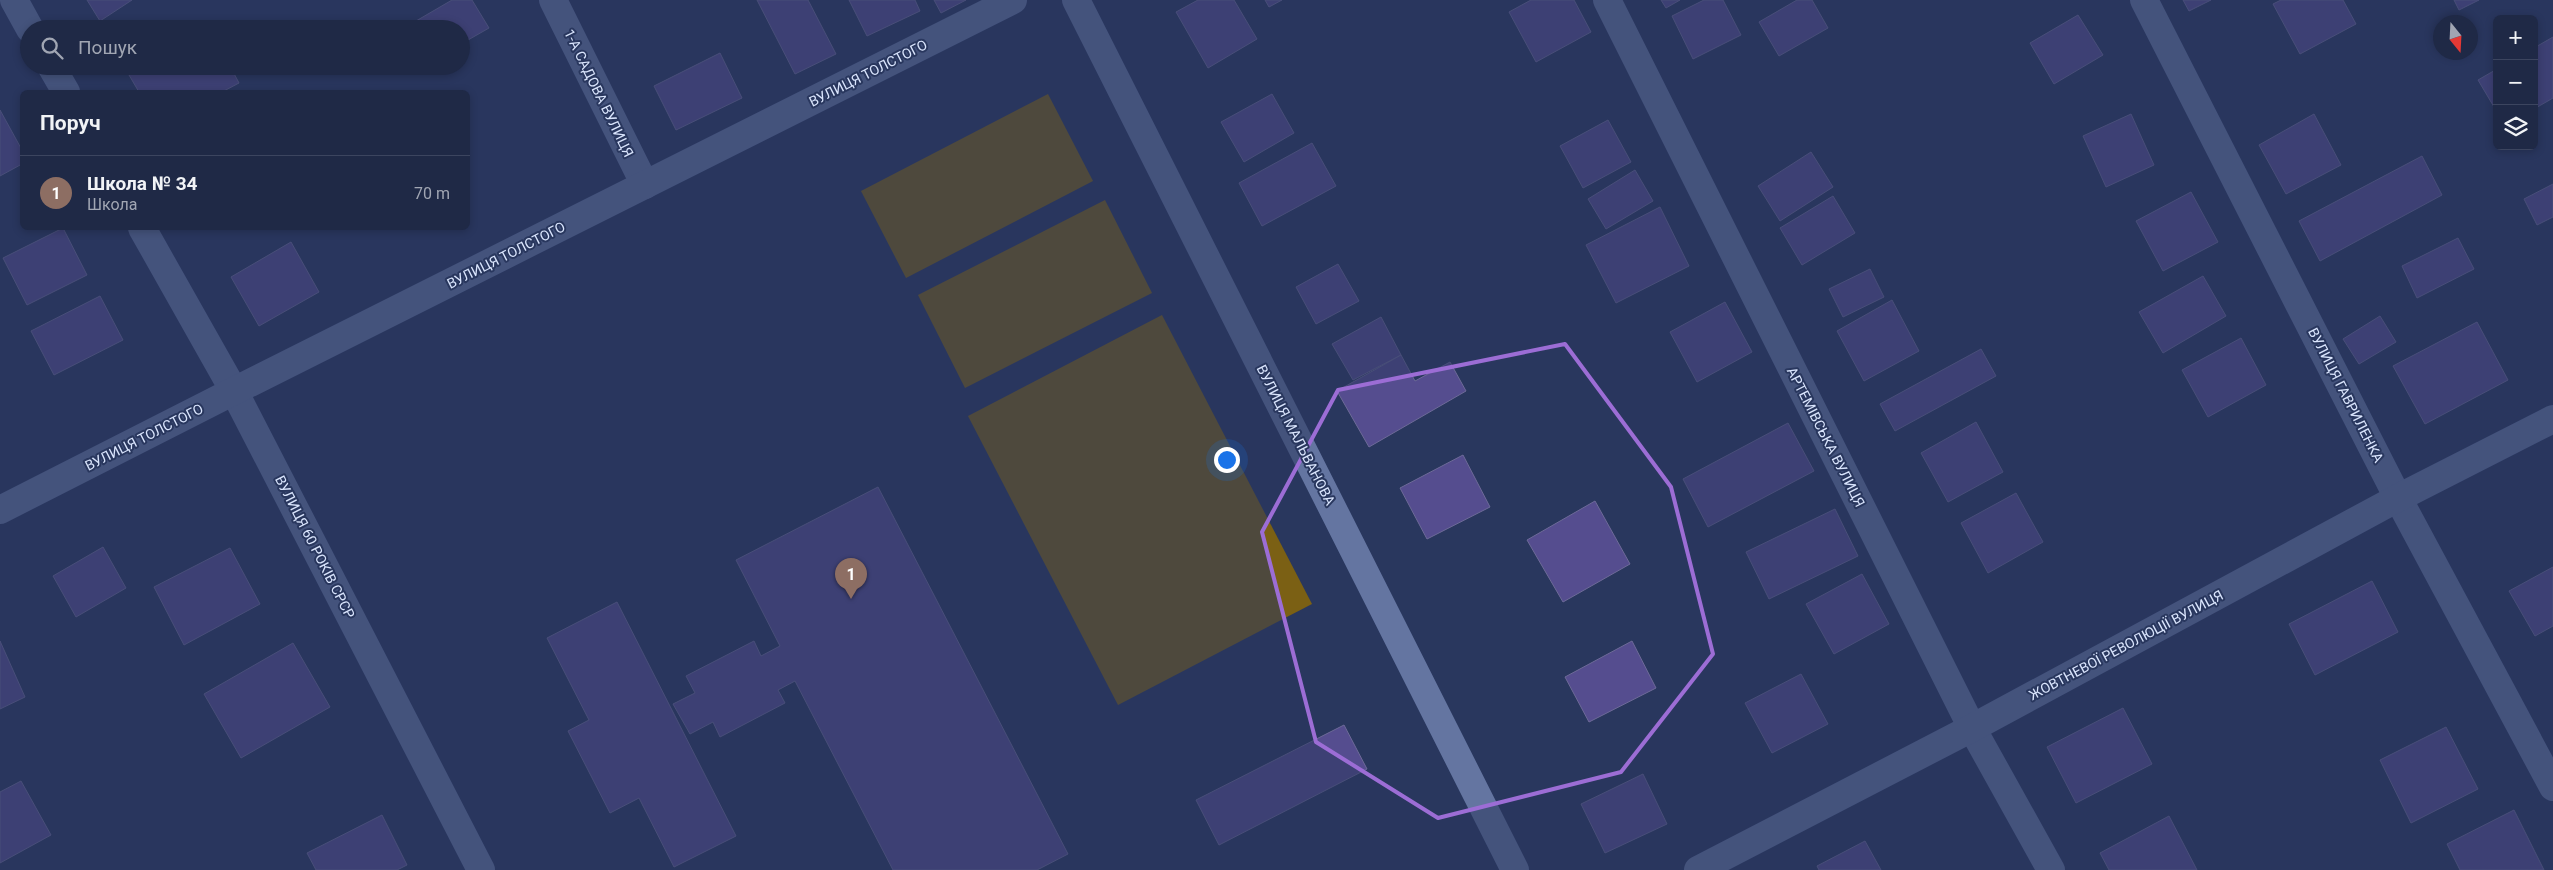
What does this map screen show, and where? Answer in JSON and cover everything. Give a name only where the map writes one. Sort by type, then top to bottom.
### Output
[{"type":"street","points":[[14,0],[25,20]]},
{"type":"street","name":"1-А САДОВА ВУЛИЦЯ","points":[[553,0],[645,185]]},
{"type":"street","name":"ВУЛИЦЯ ТОЛСТОГО","points":[[0,510],[1013,0]]},
{"type":"street","name":"ВУЛИЦЯ МАЛЬВАНОВА","points":[[1076,0],[1515,870]]},
{"type":"street","name":"АРТЕМІВСЬКА ВУЛИЦЯ","points":[[1607,0],[1972,728],[2051,870]]},
{"type":"street","name":"ВУЛИЦЯ ГАВРИЛЕНКА","points":[[2144,0],[2398,498],[2553,787]]},
{"type":"street","points":[[56,75],[65,90]]},
{"type":"street","name":"ВУЛИЦЯ 60 РОКІВ СРСР","points":[[143,230],[234,391],[481,870]]},
{"type":"street","name":"ЖОВТНЕВОЇ РЕВОЛЮЦІЇ ВУЛИЦЯ","points":[[1698,870],[1972,728],[2398,498],[2553,419]]},
{"type":"highlighted area","points":[[1565,344],[1671,487],[1713,654],[1621,772],[1438,818],[1316,742],[1262,532],[1338,390]]},
{"type":"shaded area","points":[[1048,94],[1093,181],[906,278],[861,191]]},
{"type":"shaded area","points":[[1105,200],[1152,293],[965,388],[918,295]]},
{"type":"shaded area","points":[[1162,315],[1312,604],[1118,705],[968,416]]},
{"type":"building","points":[[87,0],[132,0],[102,20],[99,20]]},
{"type":"building","points":[[452,0],[472,0],[489,28],[470,39],[470,20],[418,20]]},
{"type":"building","points":[[757,0],[808,0],[836,54],[795,74]]},
{"type":"building","points":[[849,0],[915,0],[920,11],[867,36]]},
{"type":"building","points":[[934,0],[966,0],[941,13]]},
{"type":"building","points":[[1198,0],[1234,0],[1257,39],[1208,68],[1176,12]]},
{"type":"building","points":[[1265,0],[1282,0],[1269,7]]},
{"type":"building","points":[[1531,0],[1574,0],[1591,32],[1536,62],[1509,12]]},
{"type":"building","points":[[1661,0],[1680,0],[1666,8]]},
{"type":"building","points":[[1704,0],[1723,0],[1741,35],[1693,59],[1672,16]]},
{"type":"building","points":[[1797,0],[1812,0],[1828,28],[1779,56],[1759,22]]},
{"type":"building","points":[[2183,0],[2211,0],[2189,11]]},
{"type":"building","points":[[2281,0],[2343,0],[2356,24],[2300,54],[2273,4]]},
{"type":"building","points":[[2454,0],[2479,0],[2459,10]]},
{"type":"building","points":[[2078,15],[2103,55],[2054,84],[2030,43]]},
{"type":"building","points":[[2553,37],[2553,98],[2538,107],[2538,60],[2538,46]]},
{"type":"building","points":[[720,53],[742,98],[676,130],[654,86]]},
{"type":"building","points":[[2493,71],[2493,105],[2478,80]]},
{"type":"building","points":[[129,75],[235,75],[239,83],[226,90],[138,90]]},
{"type":"building","points":[[1272,94],[1294,133],[1244,162],[1221,122]]},
{"type":"building","points":[[0,110],[20,146],[20,165],[0,176]]},
{"type":"building","points":[[2131,114],[2154,165],[2106,187],[2083,136]]},
{"type":"building","points":[[2314,114],[2341,165],[2286,194],[2259,145]]},
{"type":"building","points":[[1608,120],[1631,162],[1583,188],[1560,146]]},
{"type":"building","points":[[1312,143],[1336,186],[1262,226],[1239,183]]},
{"type":"building","points":[[1811,152],[1833,187],[1780,221],[1758,186]]},
{"type":"building","points":[[2422,156],[2442,195],[2320,261],[2299,221]]},
{"type":"building","points":[[1635,170],[1653,201],[1606,229],[1588,199]]},
{"type":"building","points":[[2553,184],[2553,217],[2537,225],[2524,199]]},
{"type":"building","points":[[2191,192],[2218,242],[2163,271],[2136,221]]},
{"type":"building","points":[[1833,196],[1855,233],[1802,265],[1780,228]]},
{"type":"building","points":[[1660,207],[1689,266],[1616,303],[1586,245]]},
{"type":"building","points":[[59,230],[64,230],[87,275],[27,305],[3,258]]},
{"type":"building","points":[[2458,238],[2474,269],[2417,298],[2402,266]]},
{"type":"building","points":[[291,242],[319,292],[259,326],[231,277]]},
{"type":"building","points":[[1338,264],[1359,301],[1316,324],[1296,287]]},
{"type":"building","points":[[1870,269],[1884,297],[1843,317],[1829,289]]},
{"type":"building","points":[[2203,276],[2226,316],[2163,353],[2139,312]]},
{"type":"building","points":[[100,296],[123,340],[54,375],[31,331]]},
{"type":"building","points":[[1892,300],[1919,351],[1864,381],[1837,331]]},
{"type":"building","points":[[1725,302],[1752,352],[1697,382],[1670,332]]},
{"type":"building","points":[[2380,316],[2396,342],[2359,364],[2343,339]]},
{"type":"building","points":[[1381,317],[1401,355],[1353,380],[1332,344]]},
{"type":"building","points":[[2477,322],[2508,380],[2425,424],[2393,366]]},
{"type":"building","points":[[2241,338],[2266,385],[2208,417],[2182,370]]},
{"type":"building","points":[[1981,349],[1996,376],[1895,431],[1880,404]]},
{"type":"building","points":[[1401,355],[1415,381],[1450,362],[1466,391],[1369,447],[1337,391]]},
{"type":"building","points":[[1976,422],[2003,472],[1948,502],[1921,453]]},
{"type":"building","points":[[1788,423],[1814,471],[1708,527],[1683,479]]},
{"type":"building","points":[[1463,455],[1490,507],[1427,539],[1400,488]]},
{"type":"building","points":[[878,487],[1068,854],[1037,870],[893,870],[795,681],[778,690],[785,703],[720,737],[713,722],[690,734],[673,704],[695,693],[686,676],[754,641],[761,656],[780,646],[736,560]]},
{"type":"building","points":[[2016,493],[2043,542],[1988,573],[1961,523]]},
{"type":"building","points":[[1595,501],[1630,564],[1563,602],[1527,540]]},
{"type":"building","points":[[1835,509],[1858,556],[1769,599],[1746,552]]},
{"type":"building","points":[[103,547],[126,588],[76,617],[53,576]]},
{"type":"building","points":[[230,548],[260,604],[184,645],[154,587]]},
{"type":"building","points":[[2553,567],[2553,626],[2535,636],[2509,591]]},
{"type":"building","points":[[1862,574],[1889,624],[1834,654],[1806,604]]},
{"type":"building","points":[[2372,581],[2398,632],[2315,675],[2289,624]]},
{"type":"building","points":[[617,602],[736,836],[674,867],[639,798],[610,813],[568,731],[589,720],[547,638]]},
{"type":"building","points":[[0,641],[25,697],[0,709]]},
{"type":"building","points":[[1632,641],[1656,688],[1589,722],[1565,677]]},
{"type":"building","points":[[293,643],[330,707],[241,758],[204,694]]},
{"type":"building","points":[[1801,674],[1828,724],[1772,753],[1745,703]]},
{"type":"building","points":[[2123,708],[2152,764],[2076,803],[2047,747]]},
{"type":"building","points":[[1344,725],[1367,769],[1219,845],[1196,800]]},
{"type":"building","points":[[2446,727],[2478,789],[2411,823],[2380,760]]},
{"type":"building","points":[[1643,774],[1667,824],[1605,853],[1581,804]]},
{"type":"building","points":[[21,781],[51,835],[0,863],[0,792]]},
{"type":"building","points":[[2514,810],[2544,870],[2460,870],[2447,844]]},
{"type":"building","points":[[382,815],[407,865],[397,870],[316,870],[307,853]]},
{"type":"building","points":[[2169,816],[2197,870],[2109,870],[2100,853]]},
{"type":"building","points":[[1865,841],[1881,870],[1819,870],[1817,866]]},
{"type":"place","name":"Школа № 34","points":[[851,599]]}]
